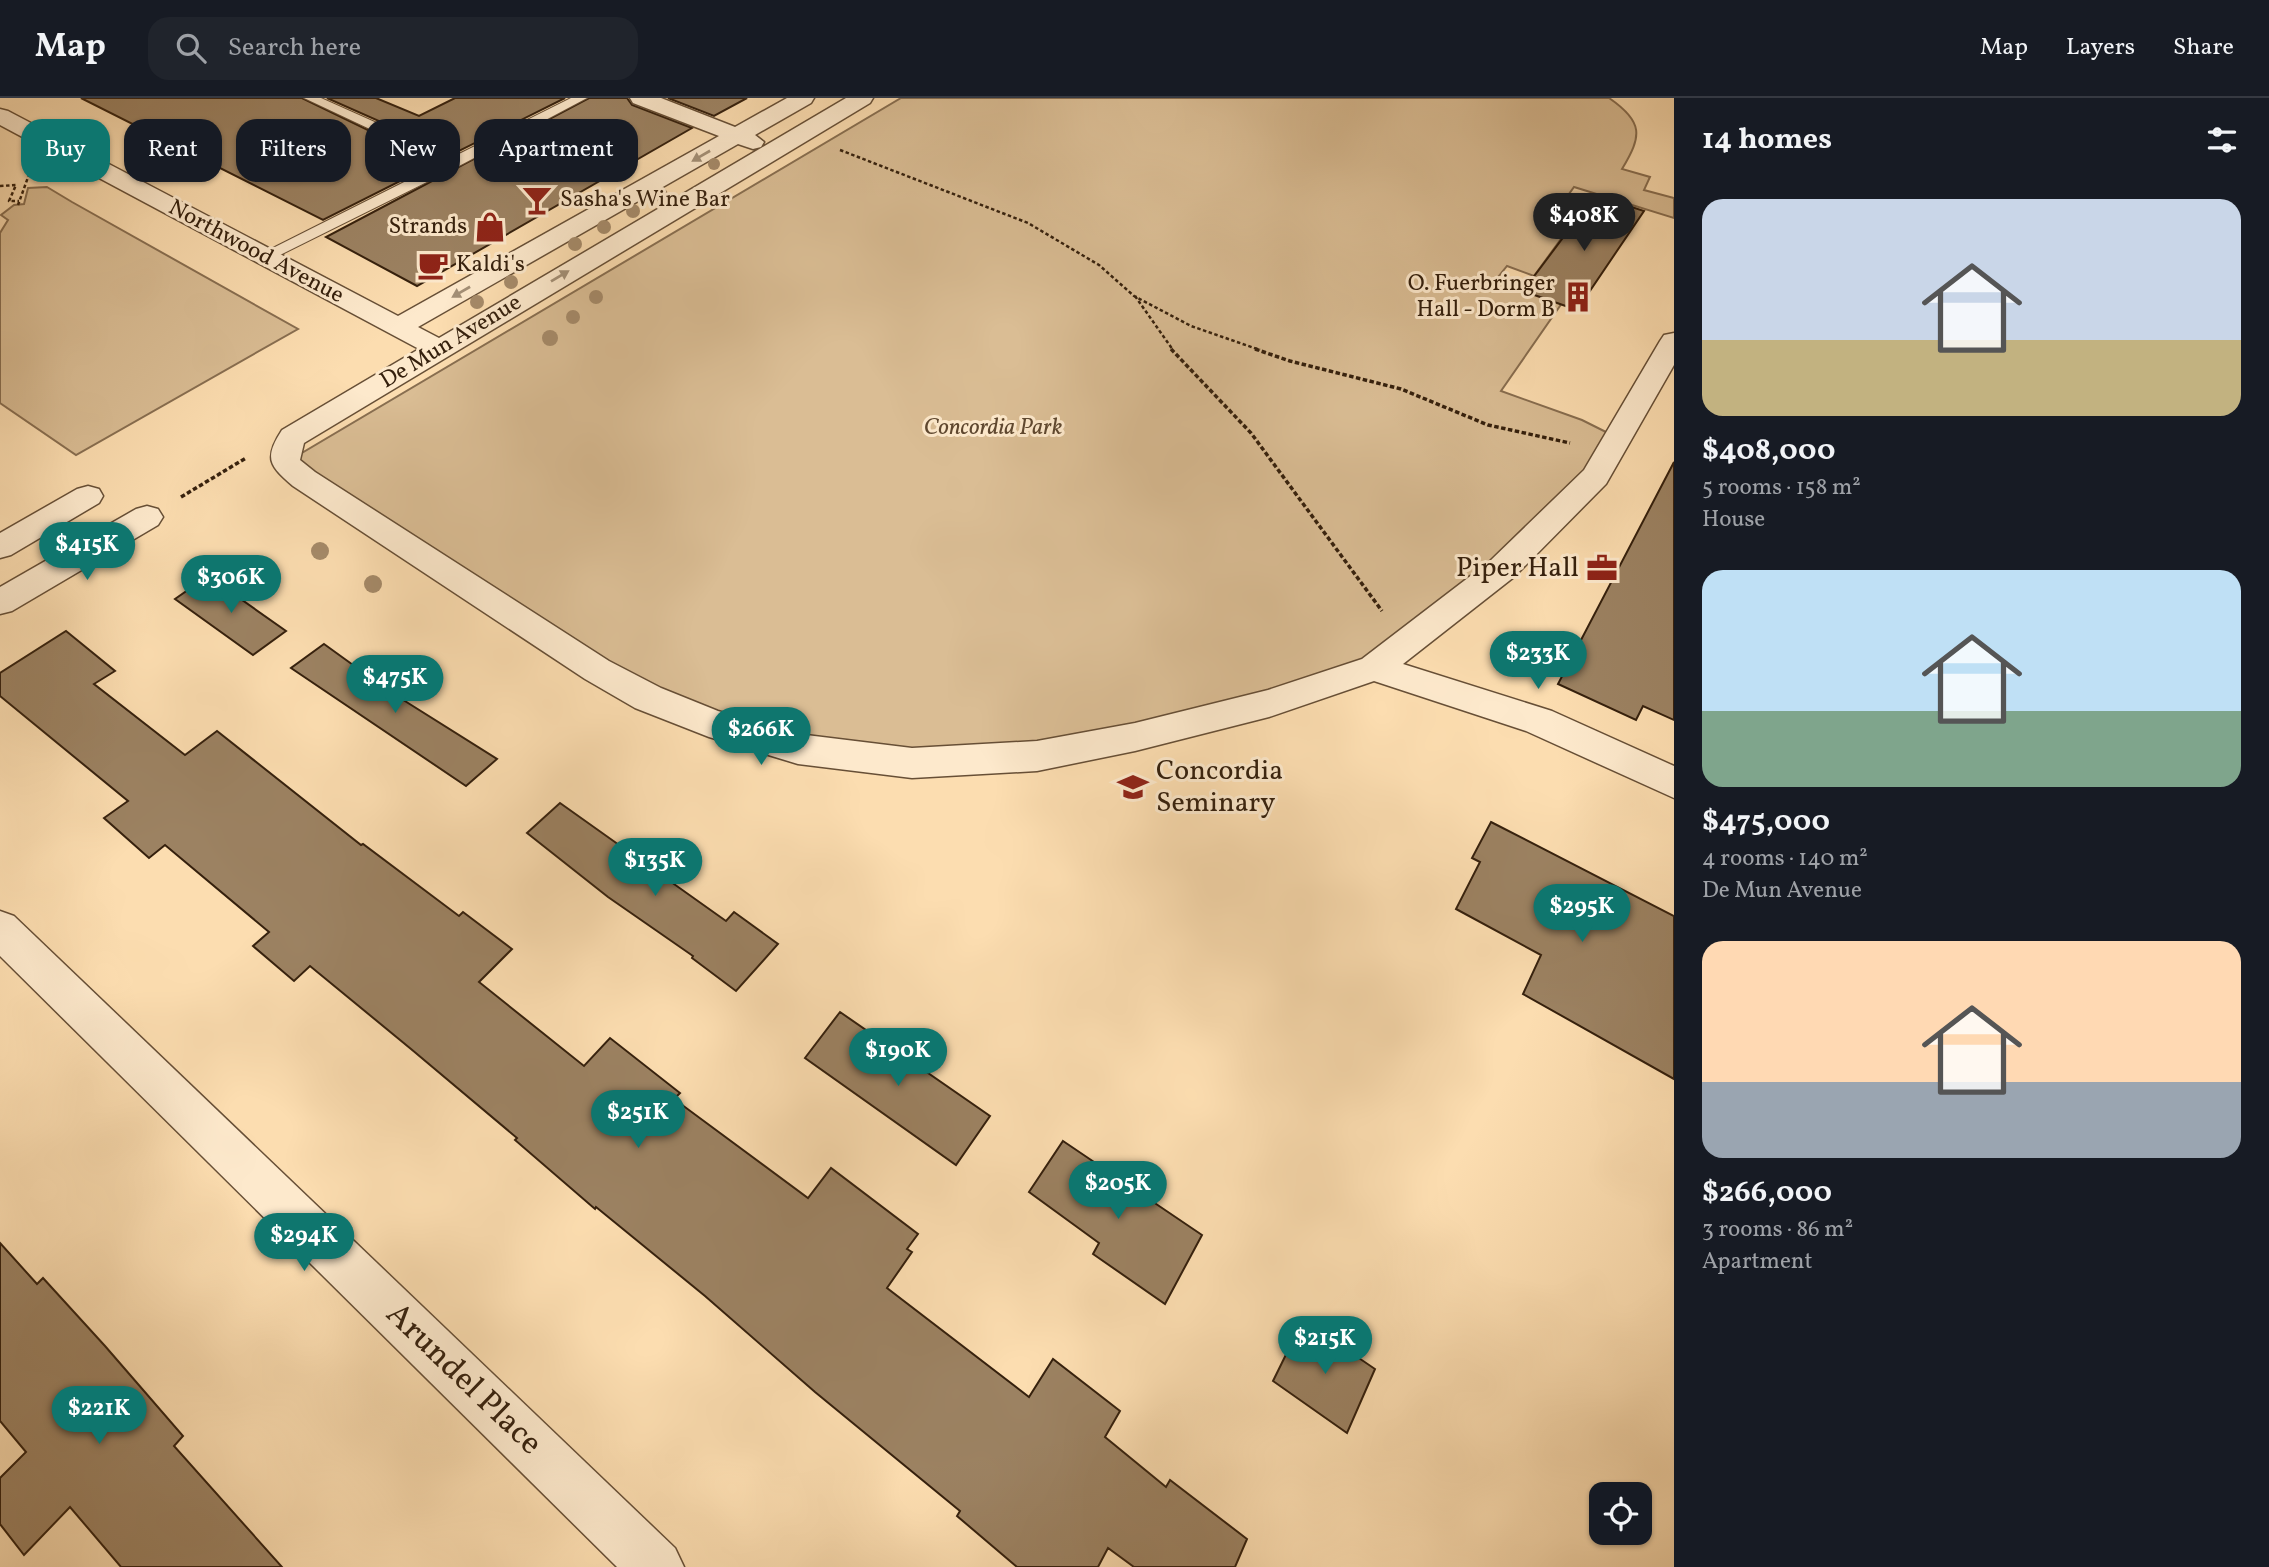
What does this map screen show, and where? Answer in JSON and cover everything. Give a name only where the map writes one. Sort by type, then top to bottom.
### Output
[{"type":"street","points":[[641,98],[772,150]]},
{"type":"street","name":"De Mun Avenue","points":[[399,327],[803,98]]},
{"type":"street","name":"De Mun Avenue","points":[[292,437],[862,98]]},
{"type":"street","name":"Northwood Avenue","points":[[0,116],[439,349]]},
{"type":"street","points":[[292,437],[286,451],[285,463],[304,479],[597,670],[648,698],[709,723],[798,749],[912,763],[1037,756],[1135,737],[1269,703],[1374,668],[1502,569],[1595,477],[1674,341]]},
{"type":"street","points":[[0,547],[88,496]]},
{"type":"street","points":[[0,602],[147,517]]},
{"type":"street","points":[[1374,668],[1539,722],[1674,783]]},
{"type":"street","name":"Arundel Place","points":[[0,929],[656,1567]]},
{"type":"lane","points":[[310,98],[365,123]]},
{"type":"lane","points":[[460,160],[581,98]]},
{"type":"lane","points":[[266,257],[416,182]]},
{"type":"path","points":[[837,149],[1028,223],[1098,265],[1135,296],[1191,326],[1238,344],[1303,365],[1401,389],[1488,425],[1577,444],[1585,441],[1616,441]]},
{"type":"path","points":[[0,186],[16,185],[9,201],[19,203],[27,182]]},
{"type":"path","points":[[1135,296],[1167,343],[1251,433],[1405,642]]},
{"type":"path","points":[[147,517],[253,454],[292,437]]},
{"type":"green space","name":"Concordia Park","points":[[901,98],[1609,98],[1629,115],[1636,130],[1633,147],[1622,169],[1650,177],[1644,190],[1674,198],[1674,218],[1574,187],[1564,201],[1579,206],[1577,209],[1582,210],[1534,276],[1507,266],[1495,281],[1562,303],[1501,391],[1582,420],[1618,438],[1595,477],[1405,642],[1269,703],[912,763],[709,723],[285,463]]},
{"type":"green space","points":[[47,187],[298,329],[76,455],[0,403],[0,233],[8,220],[1,215],[14,205],[24,204],[28,188]]},
{"type":"building","points":[[81,98],[302,98],[345,119],[236,119],[236,176],[222,169],[222,119],[124,120]]},
{"type":"building","points":[[327,98],[376,98],[419,116],[455,98],[565,98],[523,119],[474,119],[474,144],[460,150],[460,119],[374,119]]},
{"type":"building","points":[[589,98],[627,98],[632,105],[692,128],[638,159],[638,119],[549,119]]},
{"type":"building","points":[[668,98],[747,98],[714,116]]},
{"type":"building","points":[[351,122],[365,129],[365,182],[398,182],[323,220],[248,182],[351,182]]},
{"type":"building","points":[[474,159],[474,182],[598,182],[417,286],[326,237],[430,182],[460,182],[460,166]]},
{"type":"building","points":[[1595,195],[1644,211],[1577,310],[1523,291]]},
{"type":"building","points":[[1674,462],[1674,720],[1643,706],[1636,720],[1558,684]]},
{"type":"building","points":[[208,576],[286,631],[253,655],[175,599]]},
{"type":"building","points":[[66,631],[115,671],[94,684],[185,755],[217,731],[361,845],[459,916],[463,912],[512,949],[479,982],[584,1066],[610,1038],[680,1093],[674,1099],[808,1198],[831,1168],[918,1234],[907,1249],[912,1252],[887,1288],[1029,1397],[1053,1359],[1120,1411],[1105,1437],[1166,1487],[1170,1480],[1247,1539],[1235,1567],[1134,1567],[1108,1548],[1098,1567],[1017,1567],[957,1516],[960,1511],[815,1392],[705,1296],[596,1207],[595,1209],[515,1140],[517,1138],[310,966],[294,981],[253,946],[269,932],[165,845],[149,858],[104,818],[128,801],[0,696],[0,673]]},
{"type":"building","points":[[324,644],[389,691],[497,759],[466,786],[291,668]]},
{"type":"building","points":[[560,803],[726,921],[734,912],[778,944],[736,991],[692,958],[693,956],[608,897],[527,833]]},
{"type":"building","points":[[1491,822],[1674,916],[1674,1079],[1523,994],[1541,955],[1456,909],[1480,862],[1472,858]]},
{"type":"building","points":[[840,1012],[990,1116],[956,1165],[805,1058]]},
{"type":"building","points":[[1063,1141],[1202,1235],[1165,1304],[1093,1254],[1099,1243],[1029,1192]]},
{"type":"building","points":[[0,1243],[37,1284],[43,1278],[105,1346],[183,1436],[174,1446],[282,1567],[121,1567],[70,1507],[24,1555],[0,1524],[0,1478],[26,1452],[0,1421]]},
{"type":"building","points":[[1303,1320],[1375,1369],[1347,1433],[1273,1381]]},
{"type":"place","name":"Sasha's Wine Bar","points":[[537,200]]},
{"type":"place","name":"Strands","points":[[490,227]]},
{"type":"place","name":"Kaldi's","points":[[433,265]]},
{"type":"place","name":"O. Fuerbringer Hall - Dorm B","points":[[1578,297]]},
{"type":"place","name":"Piper Hall","points":[[1602,568]]},
{"type":"place","name":"Concordia Seminary","points":[[1133,787]]}]
